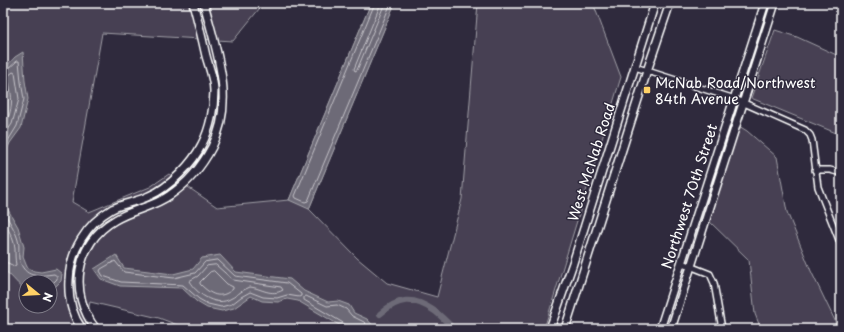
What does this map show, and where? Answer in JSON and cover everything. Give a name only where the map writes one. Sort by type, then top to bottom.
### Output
[{"type":"street","points":[[82,329],[71,306],[68,289],[69,270],[74,251],[84,233],[99,218],[112,209],[128,202],[150,196],[165,187],[191,161],[202,144],[209,126],[213,107],[214,90],[193,3]]},
{"type":"street","points":[[96,329],[88,320],[82,306],[79,290],[79,272],[84,254],[93,238],[111,222],[130,212],[153,205],[170,196],[200,167],[212,147],[219,129],[223,108],[224,89],[204,3]]},
{"type":"street","name":"West McNab Road","points":[[550,329],[573,263],[655,3]]},
{"type":"street","name":"West McNab Road","points":[[565,329],[670,3]]},
{"type":"street","name":"Northwest 70th Street","points":[[671,329],[776,3]]},
{"type":"street","points":[[764,6],[772,13]]},
{"type":"street","name":"Northwest 70th Street","points":[[660,329],[764,6]]},
{"type":"street","points":[[634,67],[735,99],[805,130],[810,135],[812,140],[818,187],[841,245]]},
{"type":"street","points":[[815,170],[830,170],[841,173]]},
{"type":"street","points":[[682,263],[710,274],[714,282],[722,329]]},
{"type":"shaded area","points":[[3,3],[264,3],[233,41],[102,33],[72,202],[89,212],[150,187],[169,174],[217,207],[289,200],[371,3],[395,3],[309,209],[357,258],[387,283],[437,297],[462,199],[478,3],[593,3],[621,77],[544,329],[188,329],[159,318],[90,302],[84,329],[3,329]]},
{"type":"shaded area","points":[[775,30],[797,37],[841,57],[841,135],[751,98]]},
{"type":"shaded area","points":[[739,126],[777,157],[787,212],[811,271],[839,329],[761,329],[755,314],[749,260],[709,221]]},
{"type":"water","points":[[371,3],[395,3],[309,209],[289,200]]},
{"type":"water","points":[[23,52],[28,99],[21,128],[10,143],[3,158],[3,70],[15,57]]},
{"type":"water","points":[[3,201],[18,227],[24,247],[23,257],[27,267],[34,271],[41,272],[56,269],[62,274],[61,281],[58,284],[58,274],[18,274],[18,284],[3,270]]},
{"type":"water","points":[[116,255],[124,268],[173,274],[193,269],[202,258],[220,255],[236,272],[290,279],[304,291],[328,302],[338,301],[349,305],[354,313],[367,319],[376,329],[346,329],[298,301],[287,299],[278,302],[262,301],[251,296],[234,308],[222,311],[207,308],[197,302],[182,288],[120,286],[101,279],[94,269]]},
{"type":"waterway","points":[[380,314],[399,302],[419,302],[439,314],[454,329]]},
{"type":"place","name":"McNab Road/Northwest 84th Avenue","points":[[647,90]]}]
